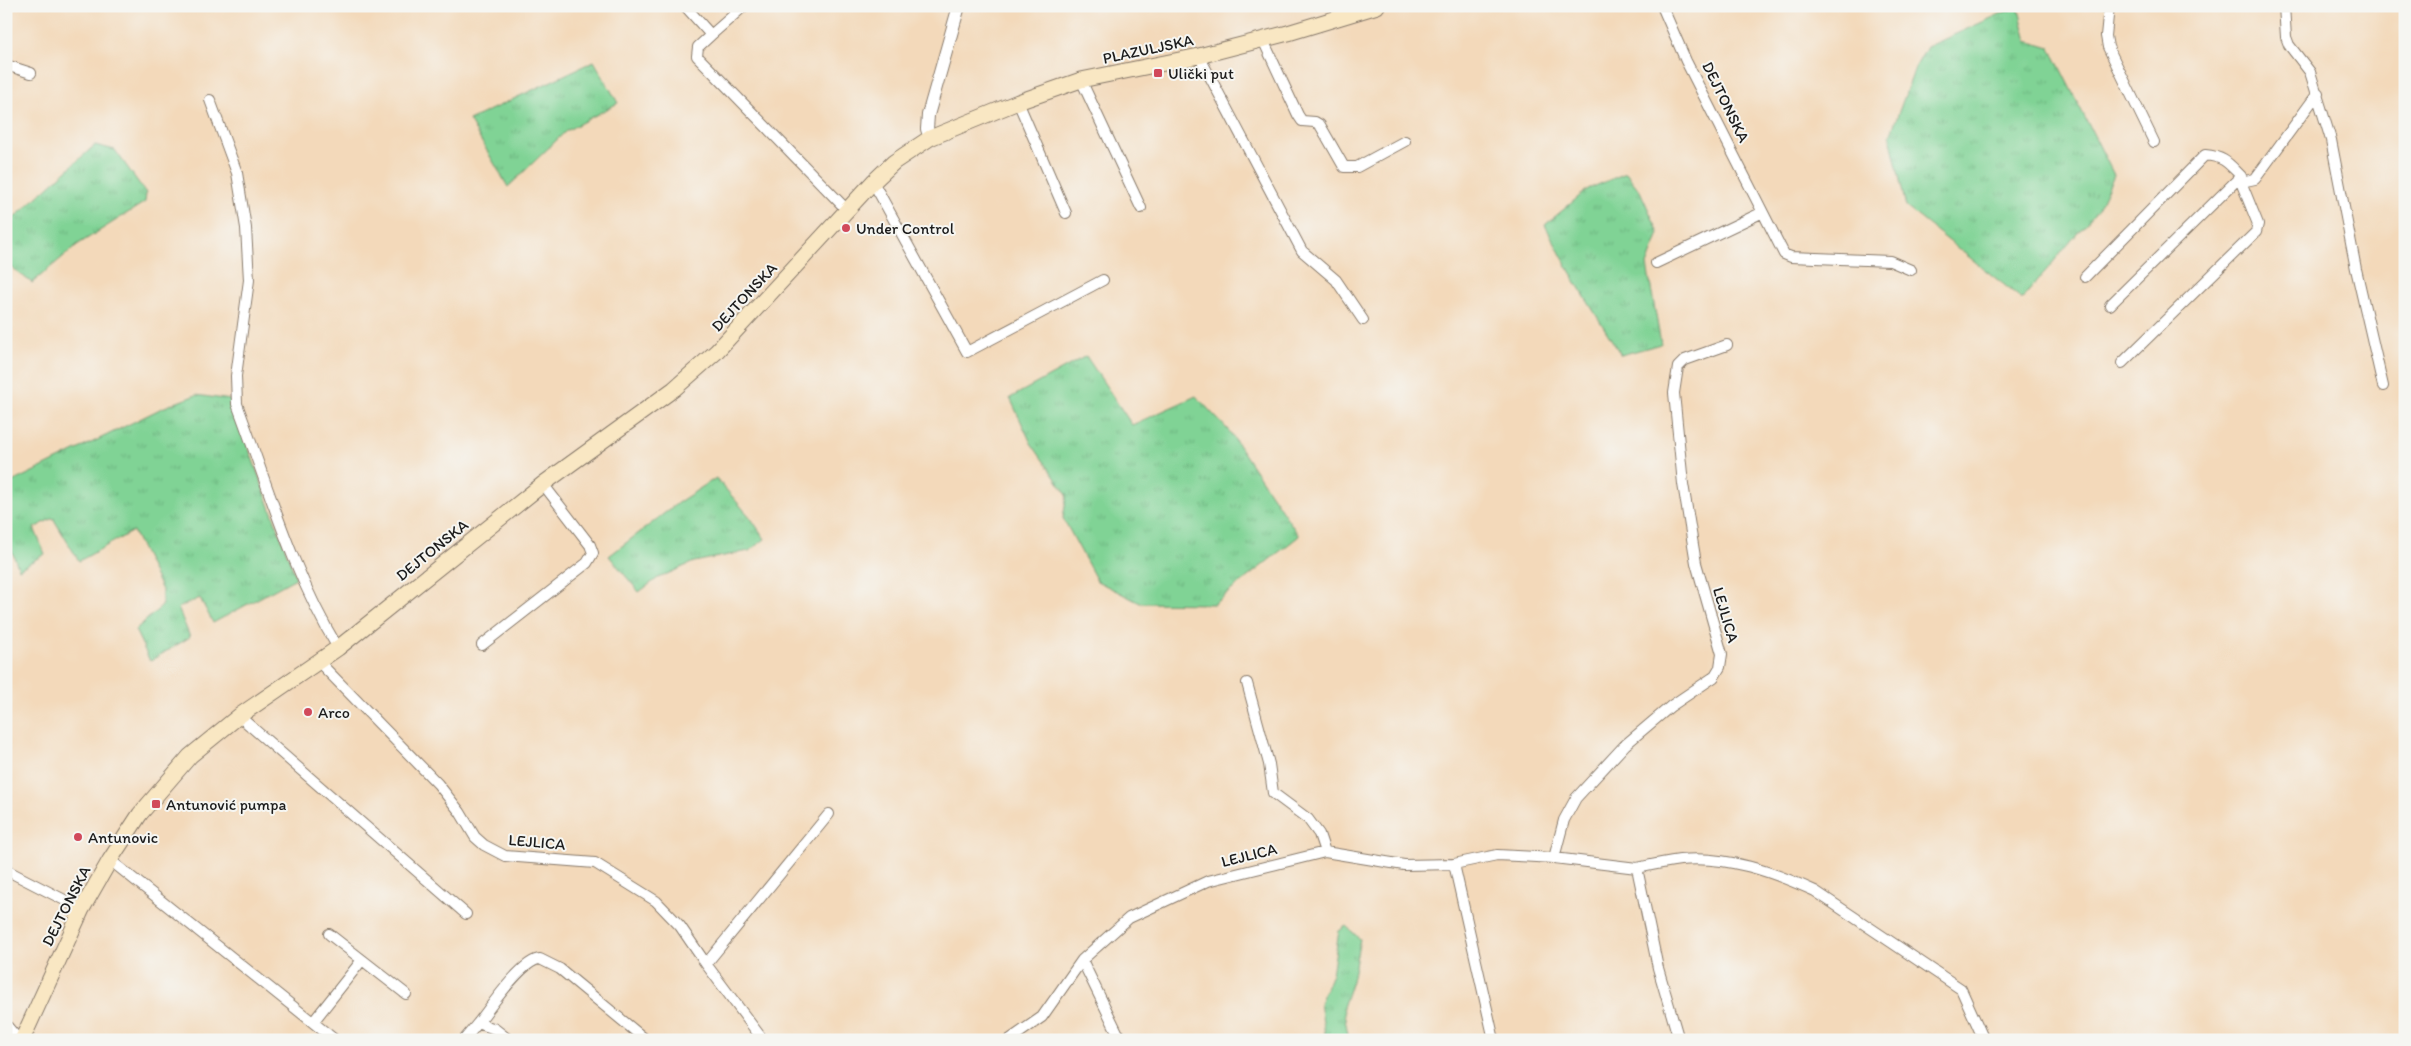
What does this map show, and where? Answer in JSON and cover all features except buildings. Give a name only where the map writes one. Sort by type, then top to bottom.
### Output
[{"type":"main road","name":"PLAZULJSKA","points":[[930,138],[1018,102],[1081,80],[1199,56],[1263,40],[1377,6]]},
{"type":"main road","name":"DEJTONSKA","points":[[20,1040],[82,909],[110,860],[164,784],[190,756],[239,716],[338,648],[543,484],[629,424],[674,389],[716,352],[873,182],[894,162],[930,138]]},
{"type":"street","points":[[685,6],[711,35]]},
{"type":"street","points":[[744,6],[698,47],[697,56],[848,211]]},
{"type":"street","points":[[930,138],[927,129],[928,115],[959,6]]},
{"type":"street","name":"DEJTONSKA","points":[[1662,6],[1686,61],[1784,254],[1788,256],[1890,261],[1911,270]]},
{"type":"street","points":[[2109,6],[2106,36],[2108,46],[2154,142]]},
{"type":"street","points":[[2284,6],[2286,37],[2289,46],[2310,72],[2331,140],[2356,269],[2383,386]]},
{"type":"street","points":[[1263,40],[1298,115],[1302,121],[1314,122],[1320,125],[1344,167],[1357,167],[1405,141]]},
{"type":"street","points":[[1199,56],[1302,251],[1336,280],[1363,320]]},
{"type":"street","points":[[6,65],[32,72]]},
{"type":"street","points":[[1081,80],[1141,208]]},
{"type":"street","points":[[2110,305],[2241,179],[2255,179],[2318,93]]},
{"type":"street","points":[[210,100],[237,173],[246,228],[249,280],[236,376],[237,404],[299,574],[318,615],[338,648]]},
{"type":"street","points":[[1018,102],[1066,213]]},
{"type":"street","points":[[2084,277],[2205,155],[2219,157],[2227,161],[2241,179],[2258,224],[2256,232],[2122,363]]},
{"type":"street","points":[[873,182],[967,352],[1103,280]]},
{"type":"street","points":[[1656,263],[1761,212]]},
{"type":"street","name":"LEJLICA","points":[[1554,858],[1564,820],[1576,798],[1626,746],[1671,706],[1714,677],[1720,667],[1722,654],[1694,555],[1683,484],[1674,393],[1678,367],[1686,360],[1726,345]]},
{"type":"street","points":[[482,645],[587,563],[593,553],[590,545],[543,484]]},
{"type":"street","name":"LEJLICA","points":[[318,661],[438,784],[460,812],[475,836],[484,845],[505,856],[583,860],[602,866],[640,889],[671,915],[763,1040]]},
{"type":"street","points":[[1247,683],[1269,764],[1273,793],[1308,819],[1319,834],[1325,852]]},
{"type":"street","points":[[239,716],[466,914]]},
{"type":"street","points":[[706,964],[829,814]]},
{"type":"street","name":"LEJLICA","points":[[1009,1040],[1042,1017],[1082,960],[1129,918],[1208,881],[1325,852],[1404,865],[1454,864],[1497,855],[1554,858],[1637,868],[1680,860],[1706,860],[1747,866],[1790,880],[1814,892],[1961,990],[1984,1040]]},
{"type":"street","points":[[110,860],[335,1040]]},
{"type":"street","points":[[1454,864],[1494,1040]]},
{"type":"street","points":[[1637,868],[1658,968],[1679,1040]]},
{"type":"street","points":[[6,870],[82,909]]},
{"type":"street","points":[[329,934],[406,994]]},
{"type":"street","points":[[464,1040],[523,969],[534,960],[540,959],[560,969],[646,1040]]},
{"type":"street","points":[[313,1022],[362,960]]},
{"type":"street","points":[[1082,960],[1121,1040]]},
{"type":"street","points":[[478,1023],[495,1029],[509,1040]]},
{"type":"street","points":[[6,1025],[20,1040]]},
{"type":"green space","points":[[2018,6],[2027,41],[2050,48],[2114,175],[2098,209],[2022,299],[1906,207],[1890,136],[1915,68],[1927,47]]},
{"type":"green space","points":[[594,61],[618,103],[566,131],[508,187],[469,120]]},
{"type":"green space","points":[[95,145],[115,150],[146,193],[145,202],[77,245],[32,283],[6,263],[6,225]]},
{"type":"green space","points":[[1626,173],[1640,191],[1659,233],[1647,265],[1661,344],[1621,355],[1575,281],[1545,225],[1588,189]]},
{"type":"green space","points":[[1086,356],[1132,425],[1196,396],[1229,431],[1299,536],[1214,604],[1140,603],[1097,581],[1063,518],[1067,495],[1031,443],[1010,398]]},
{"type":"green space","points":[[196,395],[231,400],[296,578],[213,623],[200,598],[178,608],[190,637],[150,661],[135,630],[162,606],[162,590],[133,531],[79,561],[53,518],[34,528],[45,554],[19,569],[6,537],[6,485],[162,408]]},
{"type":"green space","points":[[716,478],[750,517],[765,539],[749,551],[694,562],[658,578],[639,592],[609,556],[679,502]]},
{"type":"green space","points":[[1346,926],[1360,939],[1352,981],[1343,1007],[1349,1040],[1326,1040],[1320,1003],[1332,974],[1339,931]]},
{"type":"place","name":"Ulički put","points":[[1158,73]]},
{"type":"place","name":"Under Control","points":[[846,228]]},
{"type":"place","name":"Arco","points":[[308,712]]},
{"type":"place","name":"Antunović pumpa","points":[[156,804]]},
{"type":"place","name":"Antunovic","points":[[78,837]]}]
